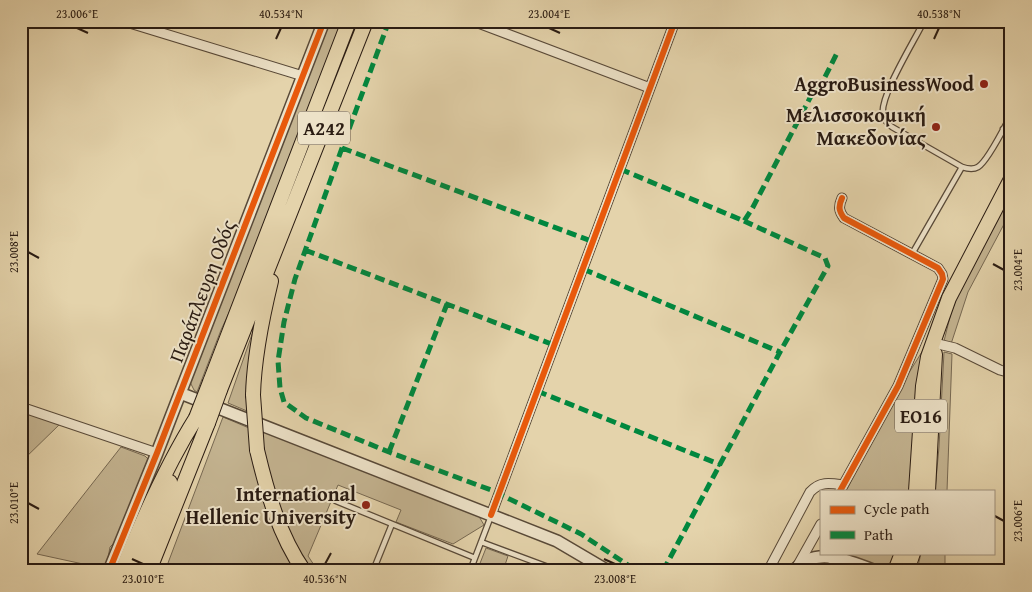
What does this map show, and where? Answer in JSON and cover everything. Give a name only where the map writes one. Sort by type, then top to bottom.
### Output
[{"type":"main road","name":"Α242","points":[[202,421],[349,21]]},
{"type":"main road","name":"Α242","points":[[283,234],[366,21]]},
{"type":"main road","name":"ΕΟ16","points":[[916,490],[923,386],[928,357],[934,343],[939,322],[953,290],[1011,178]]},
{"type":"main road","points":[[215,386],[283,234]]},
{"type":"main road","points":[[283,234],[258,340],[253,396],[257,450],[264,483],[286,541],[304,571]]},
{"type":"main road","name":"ΕΟ16","points":[[928,490],[935,366],[934,343]]},
{"type":"main road","points":[[122,571],[177,448],[202,421]]},
{"type":"main road","points":[[134,571],[202,421]]},
{"type":"main road","points":[[150,571],[202,421]]},
{"type":"main road","points":[[895,571],[902,554]]},
{"type":"main road","points":[[907,571],[913,554]]},
{"type":"street","points":[[123,21],[303,76]]},
{"type":"street","name":"Παράπλευρη Οδός","points":[[109,571],[157,453],[324,21]]},
{"type":"street","points":[[474,21],[650,88]]},
{"type":"street","points":[[491,515],[675,21]]},
{"type":"street","points":[[768,571],[810,492],[822,484],[828,483],[841,488],[898,386],[943,279],[940,270],[844,218],[839,212],[839,204],[842,198]]},
{"type":"street","points":[[934,343],[955,348],[1000,370],[1011,373]]},
{"type":"street","points":[[180,393],[556,541],[608,571]]},
{"type":"street","points":[[21,406],[157,453]]},
{"type":"street","points":[[795,569],[820,526]]},
{"type":"street","points":[[795,569],[808,559],[824,557],[842,559],[876,571]]},
{"type":"street","points":[[795,569],[811,562],[826,561],[851,571]]},
{"type":"lane","points":[[924,21],[884,97],[883,115],[886,122],[962,167],[976,168],[982,164],[1011,115]]},
{"type":"lane","points":[[1000,21],[1011,28]]},
{"type":"lane","points":[[1003,129],[1011,146]]},
{"type":"lane","points":[[912,256],[962,167]]},
{"type":"lane","points":[[336,501],[475,558]]},
{"type":"lane","points":[[470,571],[491,515]]},
{"type":"lane","points":[[373,571],[392,524]]},
{"type":"lane","points":[[481,542],[558,571]]},
{"type":"shaded area","points":[[329,21],[344,21],[253,261],[221,330],[197,392],[189,380]]},
{"type":"shaded area","points":[[1011,192],[1011,211],[968,292],[951,344],[944,341],[951,313],[960,289]]},
{"type":"shaded area","points":[[257,320],[247,389],[247,411],[228,403]]},
{"type":"shaded area","points":[[925,347],[913,490],[847,490],[905,379]]},
{"type":"shaded area","points":[[944,352],[952,354],[947,490],[935,490]]},
{"type":"shaded area","points":[[21,411],[60,424],[21,462]]},
{"type":"shaded area","points":[[223,417],[249,428],[255,467],[264,502],[277,536],[295,571],[165,571]]},
{"type":"shaded area","points":[[259,427],[477,513],[484,525],[453,544],[396,522],[401,510],[338,485],[308,556],[318,571],[309,571],[276,505]]},
{"type":"shaded area","points":[[121,447],[145,456],[148,459],[115,542],[110,547],[106,569],[37,554]]},
{"type":"shaded area","points":[[486,548],[508,556],[503,571],[477,571]]},
{"type":"shaded area","points":[[832,554],[897,554],[894,561],[881,568]]},
{"type":"shaded area","points":[[921,554],[945,554],[945,569],[947,571],[917,571]]},
{"type":"marked path","points":[[389,21],[295,279],[284,322],[278,361],[280,388],[284,402],[306,418],[389,452],[491,490],[581,534],[637,571]]},
{"type":"marked path","points":[[620,169],[744,221],[811,96],[825,77],[837,53]]},
{"type":"marked path","points":[[342,148],[594,242]]},
{"type":"marked path","points":[[663,571],[828,266],[825,258],[744,221]]},
{"type":"marked path","points":[[305,250],[554,345]]},
{"type":"marked path","points":[[583,269],[780,352]]},
{"type":"marked path","points":[[389,452],[447,304]]},
{"type":"marked path","points":[[537,391],[721,465]]},
{"type":"cycle path","points":[[109,571],[157,453],[324,21]]},
{"type":"cycle path","points":[[491,515],[675,21]]},
{"type":"cycle path","points":[[841,490],[898,386],[943,279],[938,268],[844,218],[840,209],[842,198]]},
{"type":"place","name":"AggroBusinessWood","points":[[984,84]]},
{"type":"place","name":"Μελισσοκομική Μακεδονίας","points":[[936,127]]},
{"type":"place","name":"International Hellenic University","points":[[366,505]]}]
